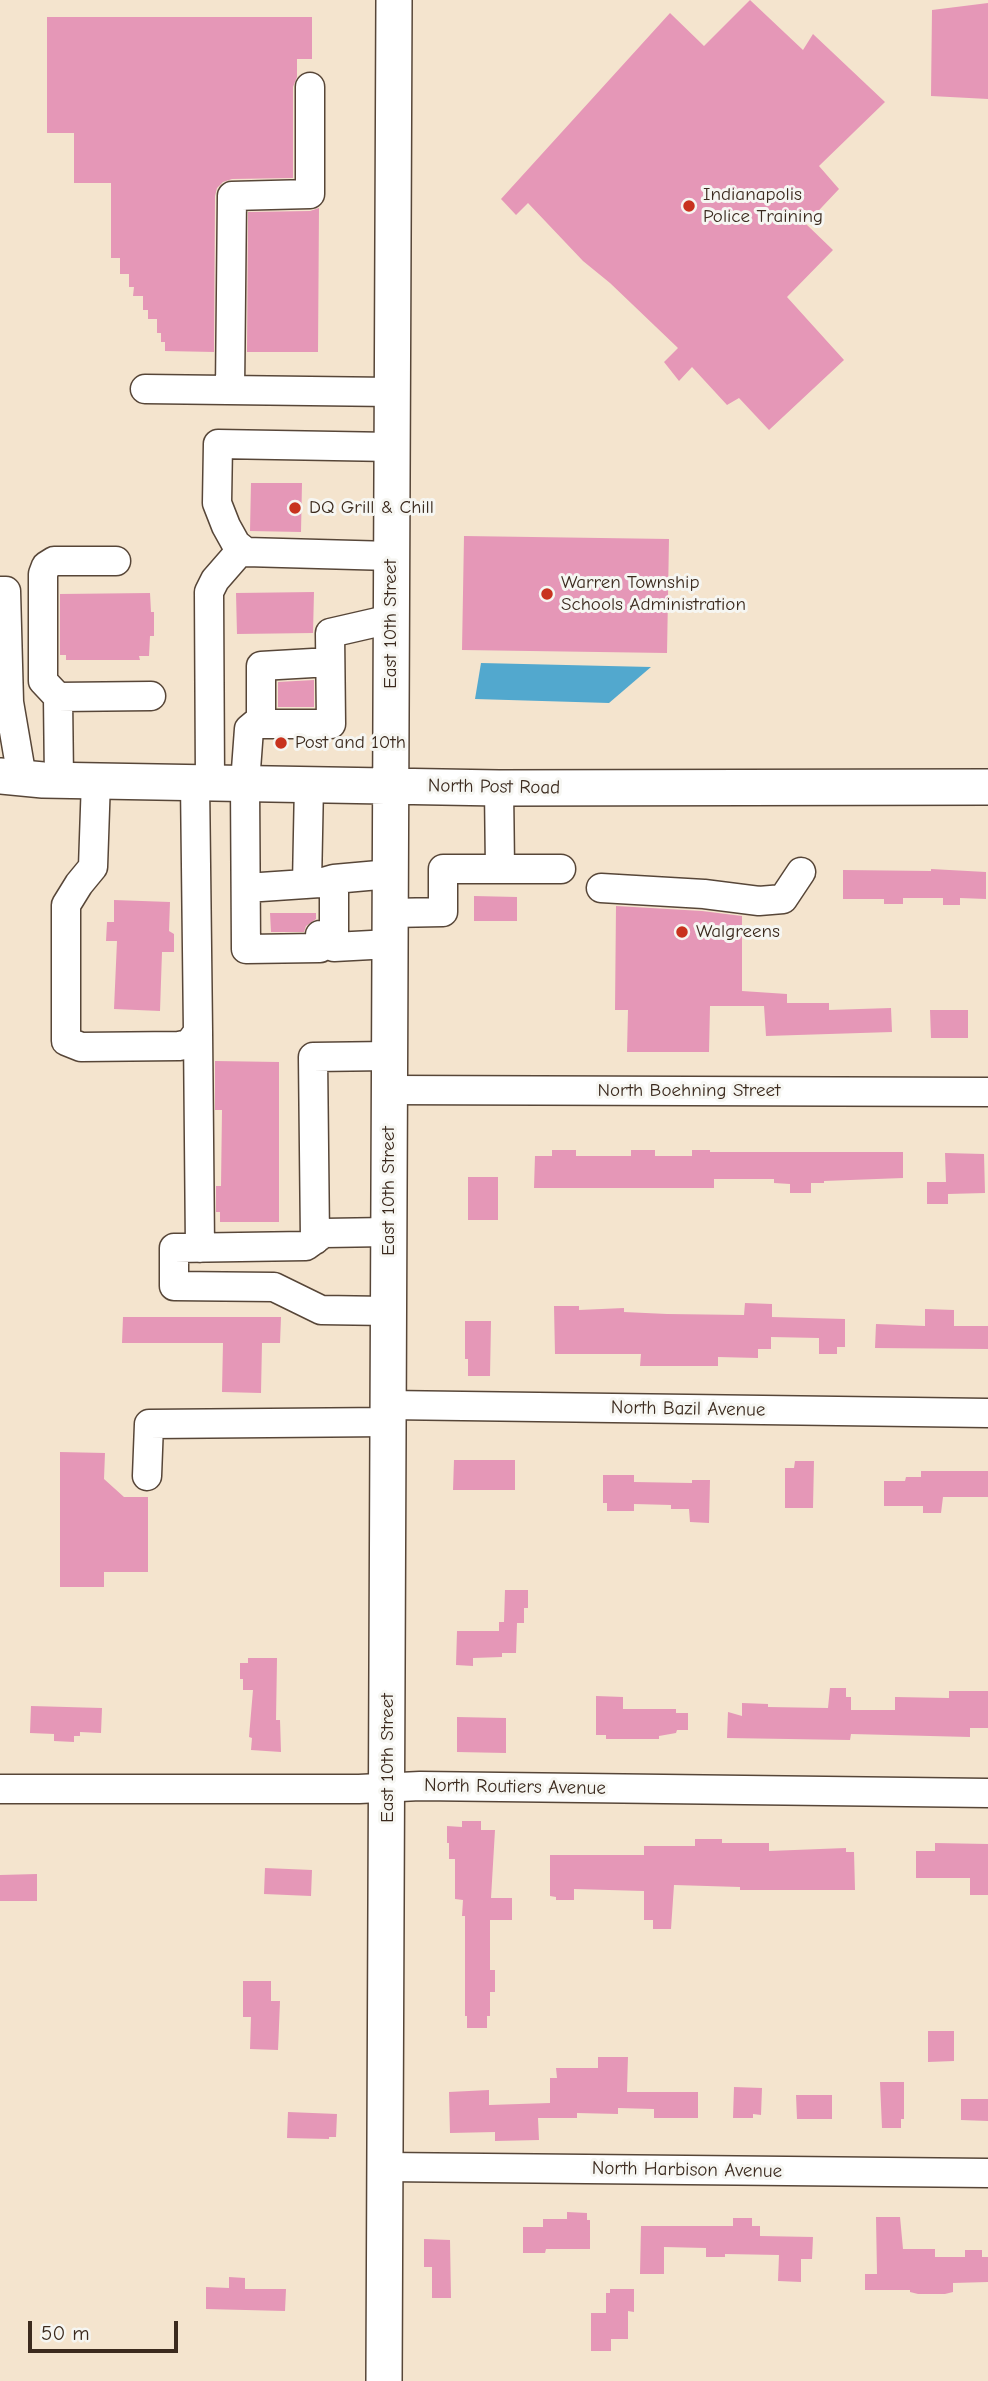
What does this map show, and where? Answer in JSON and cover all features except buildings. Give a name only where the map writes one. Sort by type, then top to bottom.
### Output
[{"type":"main road","name":"East 10th Street","points":[[384,2381],[394,0]]},
{"type":"main road","name":"North Post Road","points":[[11,777],[499,788],[988,787]]},
{"type":"street","points":[[230,390],[232,196],[310,194],[310,87]]},
{"type":"street","points":[[145,389],[392,392]]},
{"type":"street","points":[[391,556],[246,552],[226,526],[217,503],[218,444],[392,447]]},
{"type":"street","points":[[201,1248],[198,1032],[209,592],[215,580],[242,549]]},
{"type":"street","points":[[59,780],[58,697],[43,681],[43,574],[46,566],[54,561],[116,561]]},
{"type":"street","points":[[0,591],[6,591],[11,777]]},
{"type":"street","points":[[391,619],[330,633],[331,724],[255,724],[250,729],[245,783],[246,949],[324,936],[390,929],[443,912],[443,869],[561,869]]},
{"type":"street","points":[[261,724],[261,666],[330,662]]},
{"type":"street","points":[[58,697],[151,696]]},
{"type":"street","points":[[96,780],[93,867],[66,905],[66,1041],[81,1047],[179,1046],[189,1044],[198,1032]]},
{"type":"street","points":[[309,784],[324,936]]},
{"type":"street","points":[[499,788],[500,869]]},
{"type":"street","points":[[601,888],[704,894],[759,901],[783,899],[802,872]]},
{"type":"street","points":[[246,888],[390,874]]},
{"type":"street","name":"North Boehning Street","points":[[315,1240],[313,1057],[389,1073],[988,1093]]},
{"type":"street","points":[[388,1232],[324,1233],[306,1246],[174,1248],[174,1286],[274,1287],[321,1310],[388,1311]]},
{"type":"street","name":"North Bazil Avenue","points":[[147,1476],[149,1424],[388,1414],[988,1413]]},
{"type":"street","name":"North Routiers Avenue","points":[[0,1789],[420,1786],[988,1793]]},
{"type":"street","name":"North Harbison Avenue","points":[[385,2167],[988,2173]]},
{"type":"water","points":[[481,663],[651,667],[609,703],[475,699]]},
{"type":"place","name":"Indianapolis Police Training","points":[[689,206]]},
{"type":"place","name":"DQ Grill & Chill","points":[[295,508]]},
{"type":"place","name":"Warren Township Schools Administration","points":[[547,594]]},
{"type":"place","name":"Post and 10th","points":[[281,743]]},
{"type":"place","name":"Walgreens","points":[[682,932]]}]
